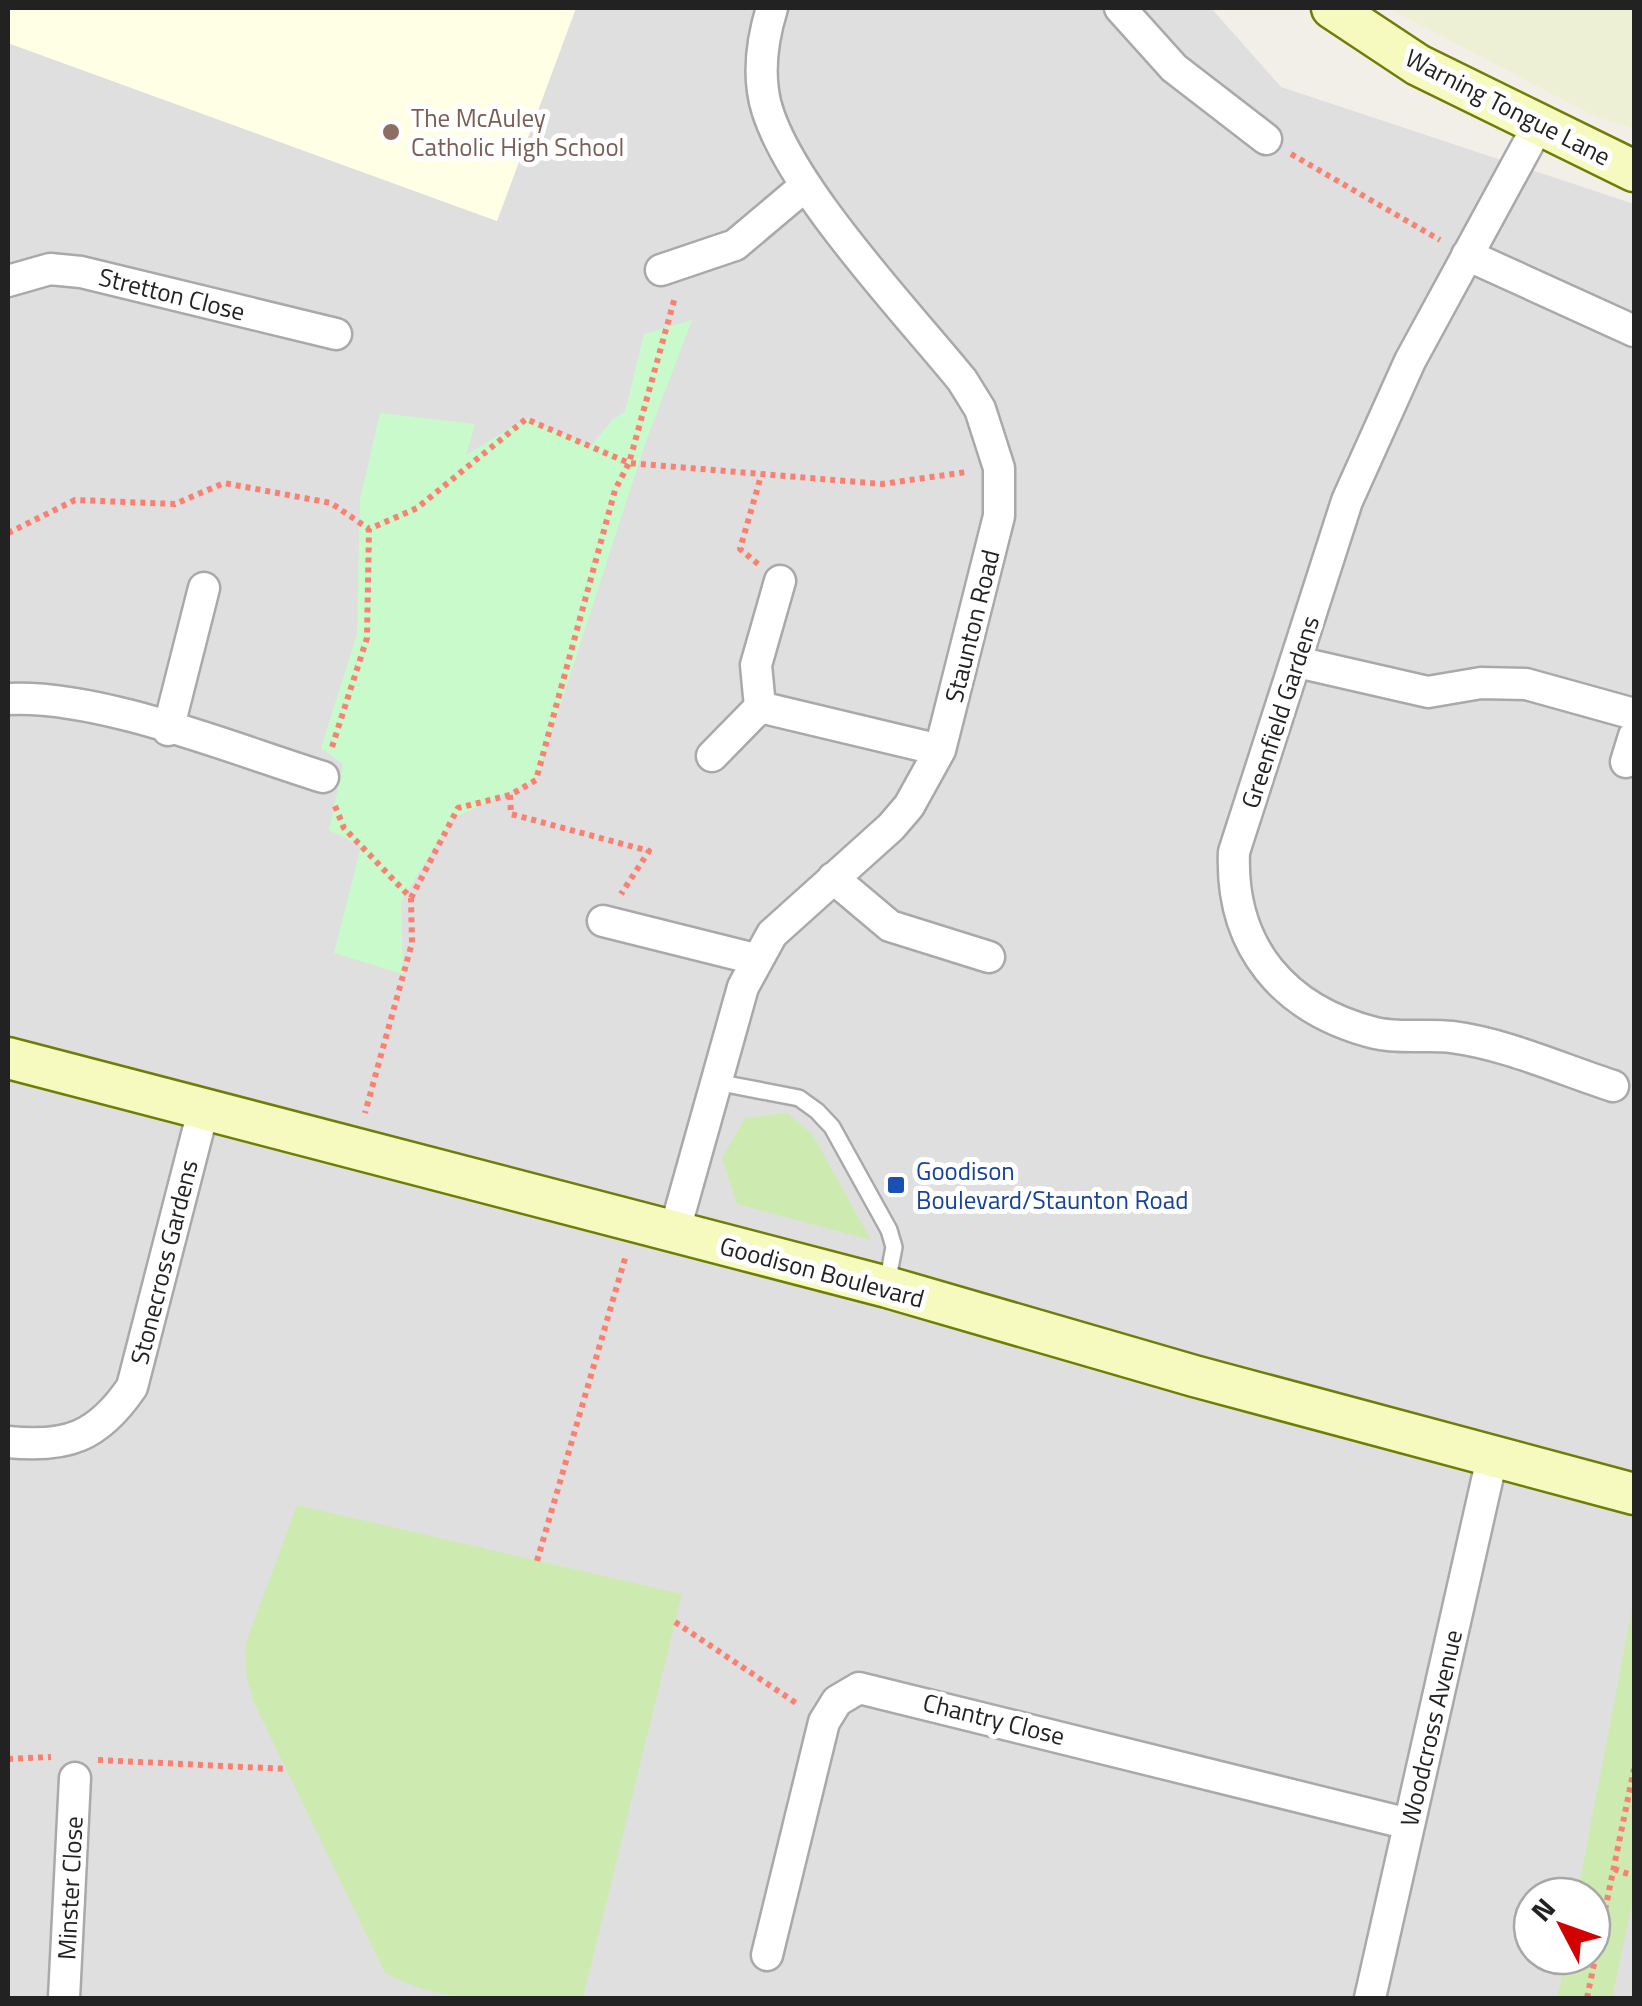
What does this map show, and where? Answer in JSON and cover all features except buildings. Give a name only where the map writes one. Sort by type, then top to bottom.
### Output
[{"type":"street","name":"Staunton Road","points":[[674,1233],[755,959],[772,934],[909,806],[940,750],[999,516],[999,468],[980,410],[962,380],[805,186],[776,137],[763,92],[764,36],[772,8]]},
{"type":"street","points":[[1120,8],[1174,68],[1266,139]]},
{"type":"street","name":"Warning Tongue Lane","points":[[1332,8],[1418,64],[1634,172]]},
{"type":"street","name":"Greenfield Gardens","points":[[1539,124],[1410,362],[1347,501],[1234,852],[1232,891],[1242,926],[1264,962],[1296,998],[1332,1020],[1380,1034],[1452,1037],[1613,1086]]},
{"type":"street","points":[[660,270],[735,245],[805,186]]},
{"type":"street","points":[[1468,256],[1634,331]]},
{"type":"street","name":"Stretton Close","points":[[8,281],[50,269],[80,272],[336,334]]},
{"type":"street","points":[[712,756],[760,707],[756,665],[780,581]]},
{"type":"street","points":[[168,730],[204,588]]},
{"type":"street","points":[[1297,662],[1428,692],[1481,683],[1526,684],[1634,714]]},
{"type":"street","points":[[8,699],[39,698],[78,704],[323,777]]},
{"type":"street","points":[[760,707],[940,750]]},
{"type":"street","points":[[834,878],[890,926],[988,956]]},
{"type":"street","points":[[604,920],[755,959]]},
{"type":"street","name":"Goodison Boulevard","points":[[8,1058],[887,1287],[1492,1458],[1634,1494]]},
{"type":"street","name":"Stonecross Gardens","points":[[8,1442],[59,1444],[89,1432],[112,1416],[132,1387],[202,1111]]},
{"type":"street","name":"Woodcross Avenue","points":[[1370,1998],[1492,1458]]},
{"type":"street","name":"Chantry Close","points":[[824,1722],[837,1701],[859,1688],[879,1690],[1409,1824]]},
{"type":"street","points":[[767,1955],[824,1722]]},
{"type":"street","name":"Minster Close","points":[[64,1998],[77,1765]]},
{"type":"lane","points":[[716,1082],[799,1098],[832,1127],[889,1230],[894,1247],[887,1287]]},
{"type":"path","points":[[1266,139],[1468,256]]},
{"type":"path","points":[[355,1150],[412,943],[411,898],[458,808],[510,795],[536,780],[616,490],[629,463],[677,301],[660,270]]},
{"type":"path","points":[[369,529],[417,508],[526,419],[629,463],[882,484],[999,468]]},
{"type":"path","points":[[761,476],[740,550],[780,581]]},
{"type":"path","points":[[8,533],[75,500],[175,504],[224,483],[332,503],[369,529]]},
{"type":"path","points":[[369,529],[367,638],[323,777],[344,828],[411,898]]},
{"type":"path","points":[[510,795],[511,814],[649,850],[604,920]]},
{"type":"path","points":[[537,1561],[636,1224]]},
{"type":"path","points":[[675,1622],[824,1722]]},
{"type":"path","points":[[8,1758],[77,1765],[287,1769]]},
{"type":"path","points":[[1587,1998],[1634,1769]]},
{"type":"path","points":[[1614,1870],[1634,1876]]},
{"type":"shaded area","name":"The McAuley Catholic High School","points":[[8,8],[576,8],[497,221],[8,43]]},
{"type":"shaded area","points":[[576,8],[1211,8],[1281,87],[1634,204],[1634,1998],[8,1998],[8,43],[497,221]]},
{"type":"shaded area","points":[[1388,8],[1634,8],[1634,129],[1596,117]]},
{"type":"green space","points":[[692,320],[646,441],[536,780],[453,818],[401,901],[403,974],[334,953],[361,846],[329,830],[343,764],[321,748],[357,634],[360,500],[380,413],[475,424],[466,455],[526,419],[591,446],[612,420],[625,412],[644,334]]},
{"type":"green space","points":[[788,1113],[813,1135],[871,1240],[737,1204],[722,1158],[745,1118]]},
{"type":"green space","points":[[297,1505],[682,1594],[583,1998],[456,1996],[408,1984],[385,1973],[254,1703],[246,1675],[245,1645]]},
{"type":"green space","points":[[1634,1598],[1634,1896],[1612,1998],[1557,1998],[1562,1976],[1612,1976],[1612,1876],[1581,1876]]},
{"type":"place","name":"The McAuley Catholic High School","points":[[391,132]]},
{"type":"place","name":"Goodison Boulevard/Staunton Road","points":[[896,1185]]}]
